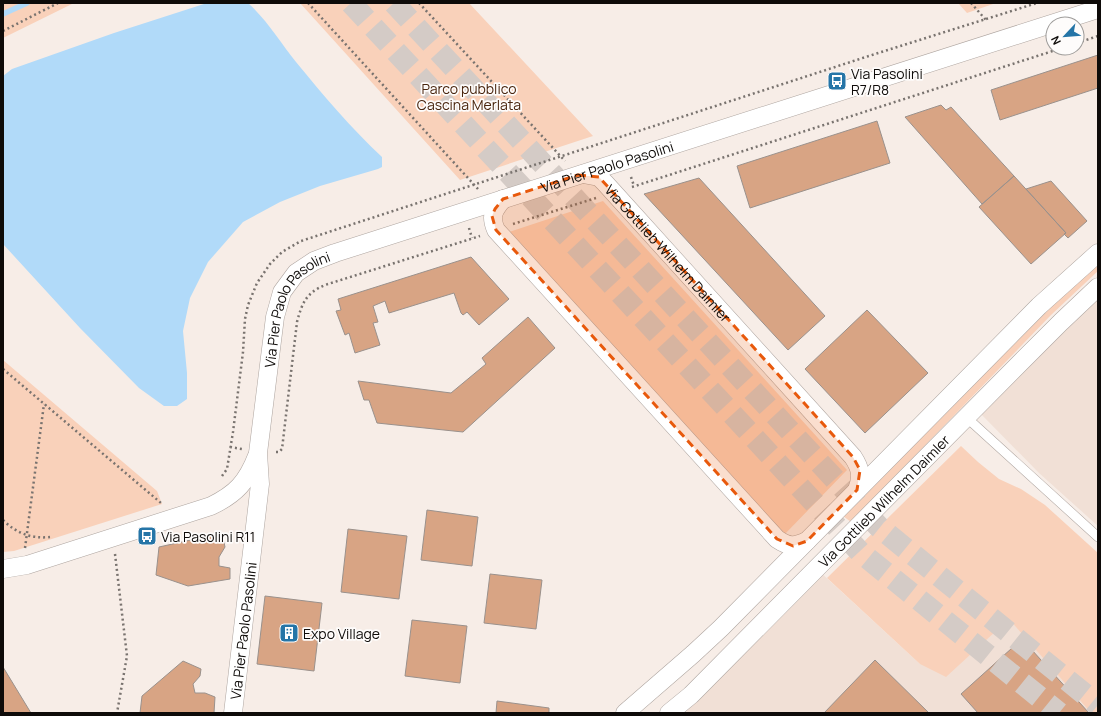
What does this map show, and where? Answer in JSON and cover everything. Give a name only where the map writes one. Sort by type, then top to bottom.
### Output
[{"type":"street","name":"Via Pier Paolo Pasolini","points":[[233,713],[264,453],[274,317],[282,292],[296,273],[314,261],[335,253],[1098,9]]},
{"type":"street","name":"Via Gottlieb Wilhelm Daimler","points":[[583,174],[599,177],[605,183],[853,457],[860,470],[860,482],[857,490]]},
{"type":"street","points":[[503,200],[495,208],[492,216],[496,230],[777,539],[787,545],[793,546],[807,541]]},
{"type":"street","name":"Via Gottlieb Wilhelm Daimler","points":[[625,713],[693,654],[1039,306],[1098,253]]},
{"type":"street","name":"Via Gottlieb Wilhelm Daimler","points":[[669,713],[692,695],[966,417],[1098,287]]},
{"type":"street","name":"Via Pier Paolo Pasolini","points":[[3,569],[27,565],[211,506],[226,498],[239,487],[264,453]]},
{"type":"lane","points":[[966,417],[1098,537]]},
{"type":"path","points":[[3,31],[58,3]]},
{"type":"path","points":[[308,3],[478,190]]},
{"type":"path","points":[[419,3],[565,161]]},
{"type":"path","points":[[971,3],[986,20]]},
{"type":"path","points":[[1085,40],[1098,36]]},
{"type":"path","points":[[626,189],[1045,53]]},
{"type":"path","points":[[508,226],[602,196]]},
{"type":"path","points":[[264,453],[279,452],[282,449],[297,322],[300,307],[308,296],[325,285],[484,235]]},
{"type":"path","points":[[3,369],[162,504],[162,506]]},
{"type":"path","points":[[25,554],[44,404]]},
{"type":"path","points":[[221,478],[227,469],[230,448]]},
{"type":"path","points":[[3,520],[9,526],[27,536],[41,538],[57,535]]},
{"type":"path","points":[[115,554],[127,656],[118,713]]},
{"type":"highlighted area","points":[[578,175],[599,177],[853,457],[860,470],[857,490],[807,541],[793,546],[777,539],[496,230],[492,216],[495,209],[503,199]]},
{"type":"shaded area","points":[[1098,296],[1098,526],[1039,473],[979,412]]},
{"type":"shaded area","points":[[819,571],[920,664],[1009,618],[1091,713],[685,713]]},
{"type":"green space","points":[[3,3],[74,3],[3,38]]},
{"type":"green space","name":"Parco pubblico Cascina Merlata","points":[[300,3],[469,3],[593,136],[460,180]]},
{"type":"green space","points":[[958,3],[996,3],[967,13]]},
{"type":"green space","points":[[603,201],[847,470],[784,535],[509,232]]},
{"type":"green space","points":[[1098,259],[1098,271],[1051,315],[851,522],[843,516]]},
{"type":"green space","points":[[3,360],[157,491],[162,504],[14,551],[3,552]]},
{"type":"green space","points":[[961,446],[999,479],[1021,489],[1045,505],[1098,553],[1098,713],[1091,713],[1009,619],[946,677],[920,664],[827,578]]},
{"type":"water","points":[[207,3],[248,3],[267,24],[327,99],[359,135],[382,157],[382,167],[320,186],[280,202],[243,222],[208,262],[190,298],[183,331],[187,373],[187,399],[177,406],[164,406],[139,388],[80,328],[3,244],[3,76],[12,69],[114,33]]},
{"type":"building","points":[[1098,55],[1098,88],[1000,120],[991,90]]},
{"type":"building","points":[[941,105],[946,110],[951,107],[1014,176],[982,204],[905,117]]},
{"type":"building","points":[[877,121],[890,163],[750,208],[737,166]]},
{"type":"building","points":[[1014,176],[1066,233],[1031,264],[979,207]]},
{"type":"building","points":[[699,178],[825,316],[788,350],[644,194]]},
{"type":"building","points":[[1051,181],[1087,221],[1068,238],[1064,234],[1066,233],[1026,189]]},
{"type":"building","points":[[471,257],[509,299],[479,325],[467,312],[463,315],[461,313],[454,293],[389,313],[385,301],[373,306],[378,322],[373,323],[380,345],[355,353],[349,333],[345,335],[336,311],[341,310],[338,299]]},
{"type":"building","points":[[867,310],[928,373],[865,433],[805,369]]},
{"type":"building","points":[[528,317],[555,348],[463,432],[377,423],[369,400],[364,400],[358,381],[451,393],[486,364],[482,358]]},
{"type":"building","points":[[427,510],[478,517],[472,566],[421,560]]},
{"type":"building","name":"Expo Village","points":[[348,529],[407,536],[399,599],[341,592]]},
{"type":"building","points":[[222,533],[225,547],[219,557],[219,566],[230,568],[230,579],[188,586],[156,575],[159,547]]},
{"type":"building","points":[[490,574],[542,580],[536,629],[484,623]]},
{"type":"building","name":"Expo Village","points":[[265,596],[322,603],[314,671],[257,664]]},
{"type":"building","name":"Expo Village","points":[[412,620],[467,626],[460,683],[405,676]]},
{"type":"building","points":[[1022,639],[1089,713],[978,713],[961,694]]},
{"type":"building","points":[[875,660],[929,713],[824,713]]},
{"type":"building","points":[[183,661],[201,669],[200,676],[193,684],[195,693],[205,693],[215,697],[214,713],[140,713],[142,696]]},
{"type":"building","points":[[3,667],[31,713],[3,713]]},
{"type":"building","points":[[497,701],[549,708],[549,713],[496,713]]},
{"type":"waterway","points":[[3,14],[27,3]]},
{"type":"tunnel","points":[[351,3],[860,552],[1059,713]]},
{"type":"tunnel","points":[[394,3],[879,527],[1098,705]]},
{"type":"place","name":"Via Pasolini R7/R8","points":[[837,81]]},
{"type":"place","name":"Via Pasolini R11","points":[[147,536]]},
{"type":"place","name":"Expo Village","points":[[289,633]]}]
